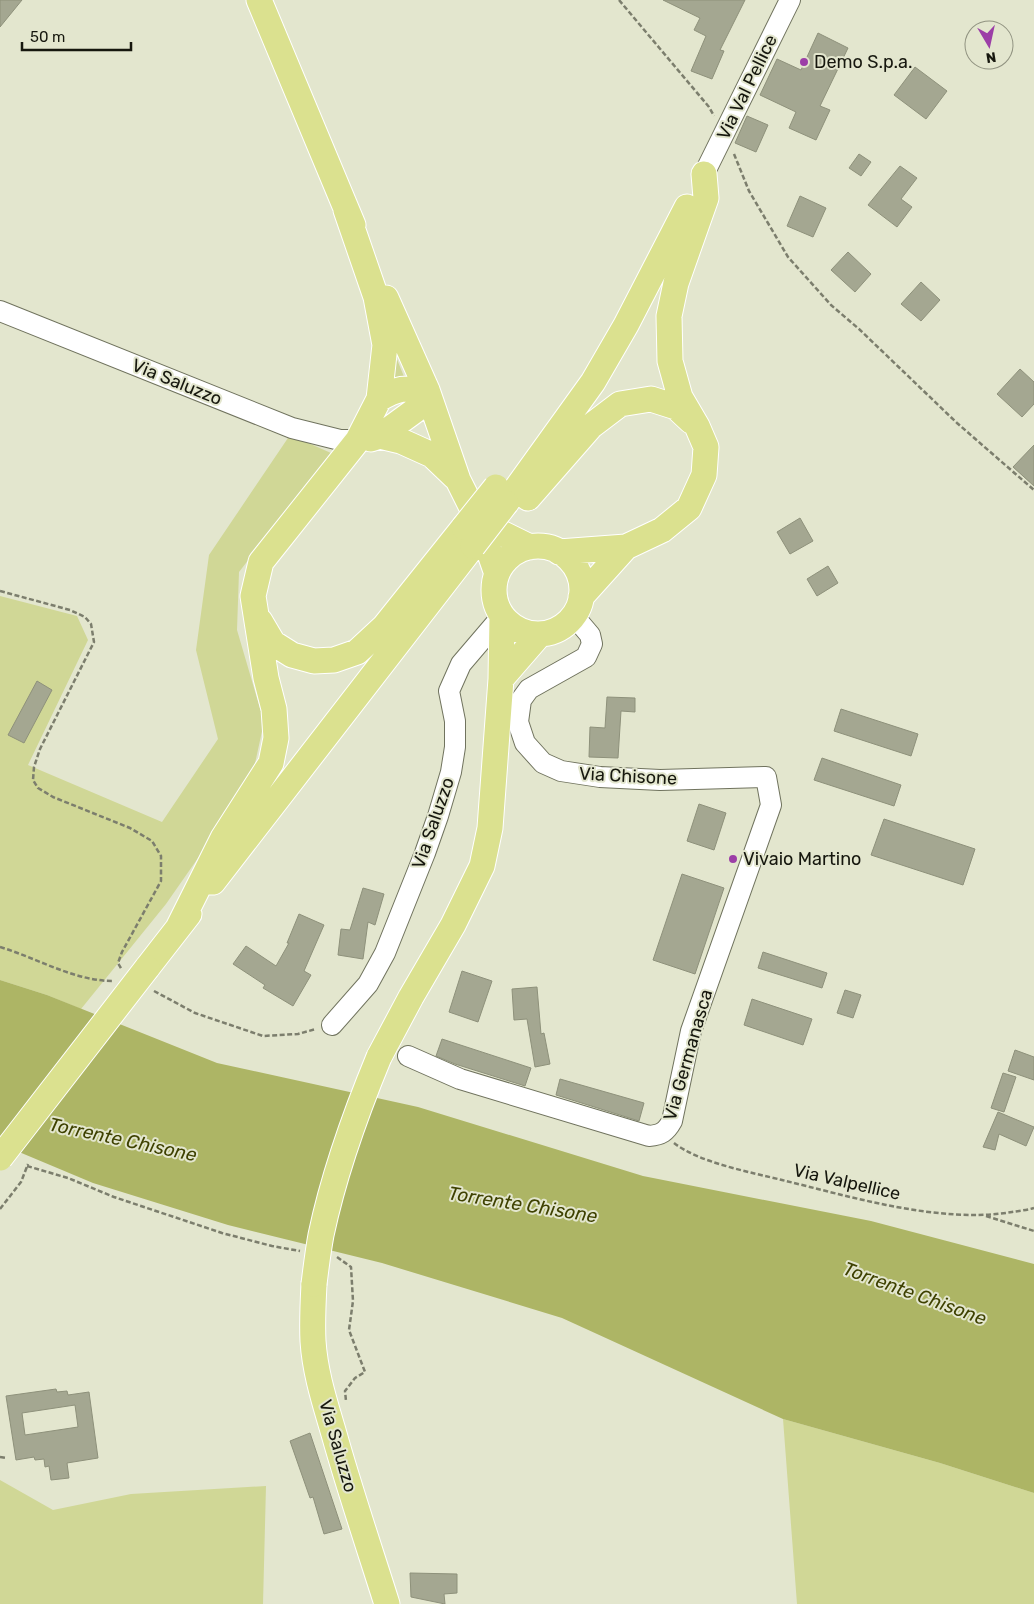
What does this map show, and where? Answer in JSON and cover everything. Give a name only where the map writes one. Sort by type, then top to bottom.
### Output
[{"type":"main road","points":[[260,0],[346,210],[427,390],[458,480],[474,538],[497,574]]},
{"type":"main road","points":[[255,613],[273,643],[292,656],[314,661],[334,660],[357,652],[384,626],[474,538],[505,502],[592,382],[651,278],[704,174]]},
{"type":"main road","points":[[559,552],[626,547],[662,530],[689,508],[704,475],[706,447],[697,426],[680,398],[670,361],[669,316],[676,283],[706,198],[704,174]]},
{"type":"main road","points":[[346,210],[376,297],[385,345],[379,399],[369,438]]},
{"type":"main road","points":[[379,399],[394,390],[427,390]]},
{"type":"main road","points":[[178,928],[223,838],[271,763],[276,738],[274,710],[266,678],[253,596],[261,562],[369,438],[417,409],[427,390]]},
{"type":"main road","points":[[505,502],[591,426],[620,404],[651,399],[676,407],[697,426]]},
{"type":"main road","points":[[369,438],[401,441],[432,455],[458,480]]},
{"type":"main road","points":[[474,538],[530,547],[545,547],[559,552],[570,560],[577,571],[581,584],[577,606]]},
{"type":"main road","points":[[0,1158],[142,978],[178,928],[435,594],[474,538]]},
{"type":"main road","points":[[530,547],[516,552],[505,561],[497,574],[494,588],[495,603],[502,616],[512,626],[526,632],[540,634],[553,631],[564,625],[577,606],[626,547]]},
{"type":"main road","name":"Via Saluzzo","points":[[387,1604],[324,1402],[313,1343],[314,1284],[330,1195],[349,1132],[379,1057],[453,925],[482,866],[490,828],[501,679],[502,616]]},
{"type":"main road","points":[[501,679],[540,634]]},
{"type":"street","name":"Via Val Pellice","points":[[704,174],[790,0]]},
{"type":"street","name":"Via Saluzzo","points":[[0,311],[292,428],[340,440],[369,438]]},
{"type":"street","name":"Via Chisone","points":[[577,606],[592,644],[586,657],[529,689],[521,700],[518,722],[525,743],[543,763],[561,771],[600,777],[660,780],[766,777]]},
{"type":"street","name":"Via Saluzzo","points":[[332,1025],[368,984],[385,953],[425,853],[451,772],[455,720],[449,691],[461,664],[502,616]]},
{"type":"street","name":"Via Germanasca","points":[[408,1056],[460,1079],[649,1136],[664,1132],[672,1121],[691,1031],[771,805],[766,777]]},
{"type":"path","points":[[619,0],[709,107],[724,132],[749,191],[788,257],[831,305],[858,328],[957,423],[1034,490]]},
{"type":"path","points":[[0,591],[70,610],[85,616],[91,624],[94,642],[40,749],[34,767],[33,780],[38,788],[54,797],[130,828],[152,841],[161,856],[161,881],[118,963],[194,1013],[263,1036],[298,1034],[332,1025]]},
{"type":"path","points":[[0,947],[100,981],[118,980]]},
{"type":"path","name":"Via Valpellice","points":[[664,1132],[675,1144],[689,1153],[708,1160],[828,1192],[941,1213],[985,1216],[1034,1208]]},
{"type":"path","points":[[0,1208],[21,1182],[28,1165],[68,1178],[114,1197],[222,1233],[272,1246],[309,1252]]},
{"type":"path","points":[[985,1216],[1034,1231]]},
{"type":"path","points":[[336,1257],[351,1267],[353,1302],[349,1330],[365,1372],[355,1378],[345,1391],[346,1408]]},
{"type":"path","points":[[0,1457],[7,1458]]},
{"type":"shaded area","points":[[396,357],[407,384],[385,390]]},
{"type":"shaded area","points":[[290,435],[331,453],[239,572],[237,630],[264,722],[251,782],[166,904],[81,1009],[47,995],[0,980],[0,596],[77,616],[88,640],[28,765],[162,822],[218,739],[196,650],[209,555]]},
{"type":"shaded area","points":[[783,1419],[940,1463],[1034,1493],[1034,1604],[797,1604]]},
{"type":"shaded area","points":[[0,1480],[53,1510],[131,1494],[266,1486],[263,1604],[0,1604]]},
{"type":"water","name":"Torrente Chisone","points":[[0,980],[47,995],[217,1063],[418,1107],[643,1176],[871,1221],[1034,1264],[1034,1493],[940,1463],[783,1419],[562,1318],[382,1263],[228,1225],[93,1183],[0,1144]]},
{"type":"building","points":[[0,0],[22,0],[0,27]]},
{"type":"building","points":[[663,0],[745,0],[720,50],[724,51],[712,79],[691,71],[706,36],[694,30],[700,18]]},
{"type":"building","points":[[818,33],[848,48],[820,106],[830,110],[816,140],[789,128],[796,112],[760,95],[777,59],[801,70]]},
{"type":"building","points":[[915,67],[947,91],[926,119],[894,95]]},
{"type":"building","points":[[747,116],[768,125],[756,152],[735,143]]},
{"type":"building","points":[[859,154],[871,162],[861,176],[849,168]]},
{"type":"building","points":[[900,166],[917,178],[901,199],[912,207],[897,227],[868,205]]},
{"type":"building","points":[[800,196],[826,208],[813,237],[787,226]]},
{"type":"building","points":[[848,252],[871,274],[855,292],[831,270]]},
{"type":"building","points":[[921,282],[940,300],[921,321],[901,304]]},
{"type":"building","points":[[1020,369],[1034,382],[1034,404],[1022,417],[997,394]]},
{"type":"building","points":[[1034,445],[1034,486],[1013,467]]},
{"type":"building","points":[[800,518],[813,541],[790,554],[777,532]]},
{"type":"building","points":[[828,566],[838,583],[817,596],[807,579]]},
{"type":"building","points":[[37,681],[52,690],[24,743],[8,735]]},
{"type":"building","points":[[607,697],[635,698],[635,712],[621,711],[618,758],[589,757],[590,727],[605,728]]},
{"type":"building","points":[[841,709],[918,734],[911,756],[834,731]]},
{"type":"building","points":[[822,758],[901,785],[894,806],[814,780]]},
{"type":"building","points":[[699,804],[726,813],[714,850],[687,841]]},
{"type":"building","points":[[884,819],[975,849],[963,885],[871,855]]},
{"type":"building","points":[[682,874],[724,888],[695,974],[653,960]]},
{"type":"building","points":[[363,888],[384,894],[375,925],[368,922],[363,959],[338,955],[341,929],[350,930]]},
{"type":"building","points":[[299,914],[324,925],[304,971],[311,975],[293,1006],[263,988],[265,985],[233,964],[246,946],[276,966],[289,943],[287,943]]},
{"type":"building","points":[[763,952],[827,973],[822,988],[758,968]]},
{"type":"building","points":[[462,971],[492,981],[478,1022],[449,1012]]},
{"type":"building","points":[[537,987],[541,1034],[544,1033],[550,1064],[535,1067],[527,1019],[514,1020],[512,989]]},
{"type":"building","points":[[845,990],[861,995],[853,1018],[837,1013]]},
{"type":"building","points":[[752,999],[812,1019],[803,1045],[744,1025]]},
{"type":"building","points":[[442,1039],[531,1068],[525,1086],[455,1064],[436,1056]]},
{"type":"building","points":[[1015,1050],[1034,1057],[1034,1080],[1008,1071]]},
{"type":"building","points":[[1003,1073],[1016,1077],[1004,1112],[991,1108]]},
{"type":"building","points":[[560,1079],[644,1103],[639,1121],[556,1095]]},
{"type":"building","points":[[998,1112],[1034,1127],[1026,1146],[999,1134],[995,1150],[983,1147]]},
{"type":"building","points":[[56,1389],[57,1392],[67,1391],[68,1395],[89,1392],[98,1458],[67,1463],[69,1478],[51,1480],[49,1466],[45,1467],[44,1459],[35,1460],[34,1457],[16,1460],[6,1396]],"holes":[[[75,1405],[78,1427],[25,1435],[22,1413]]]},
{"type":"building","points":[[310,1433],[342,1529],[324,1534],[313,1497],[310,1498],[290,1441]]},
{"type":"building","points":[[410,1573],[457,1574],[457,1593],[444,1594],[445,1604],[411,1597]]},
{"type":"place","name":"Demo S.p.a.","points":[[804,62]]},
{"type":"place","name":"Vivaio Martino","points":[[733,859]]}]
